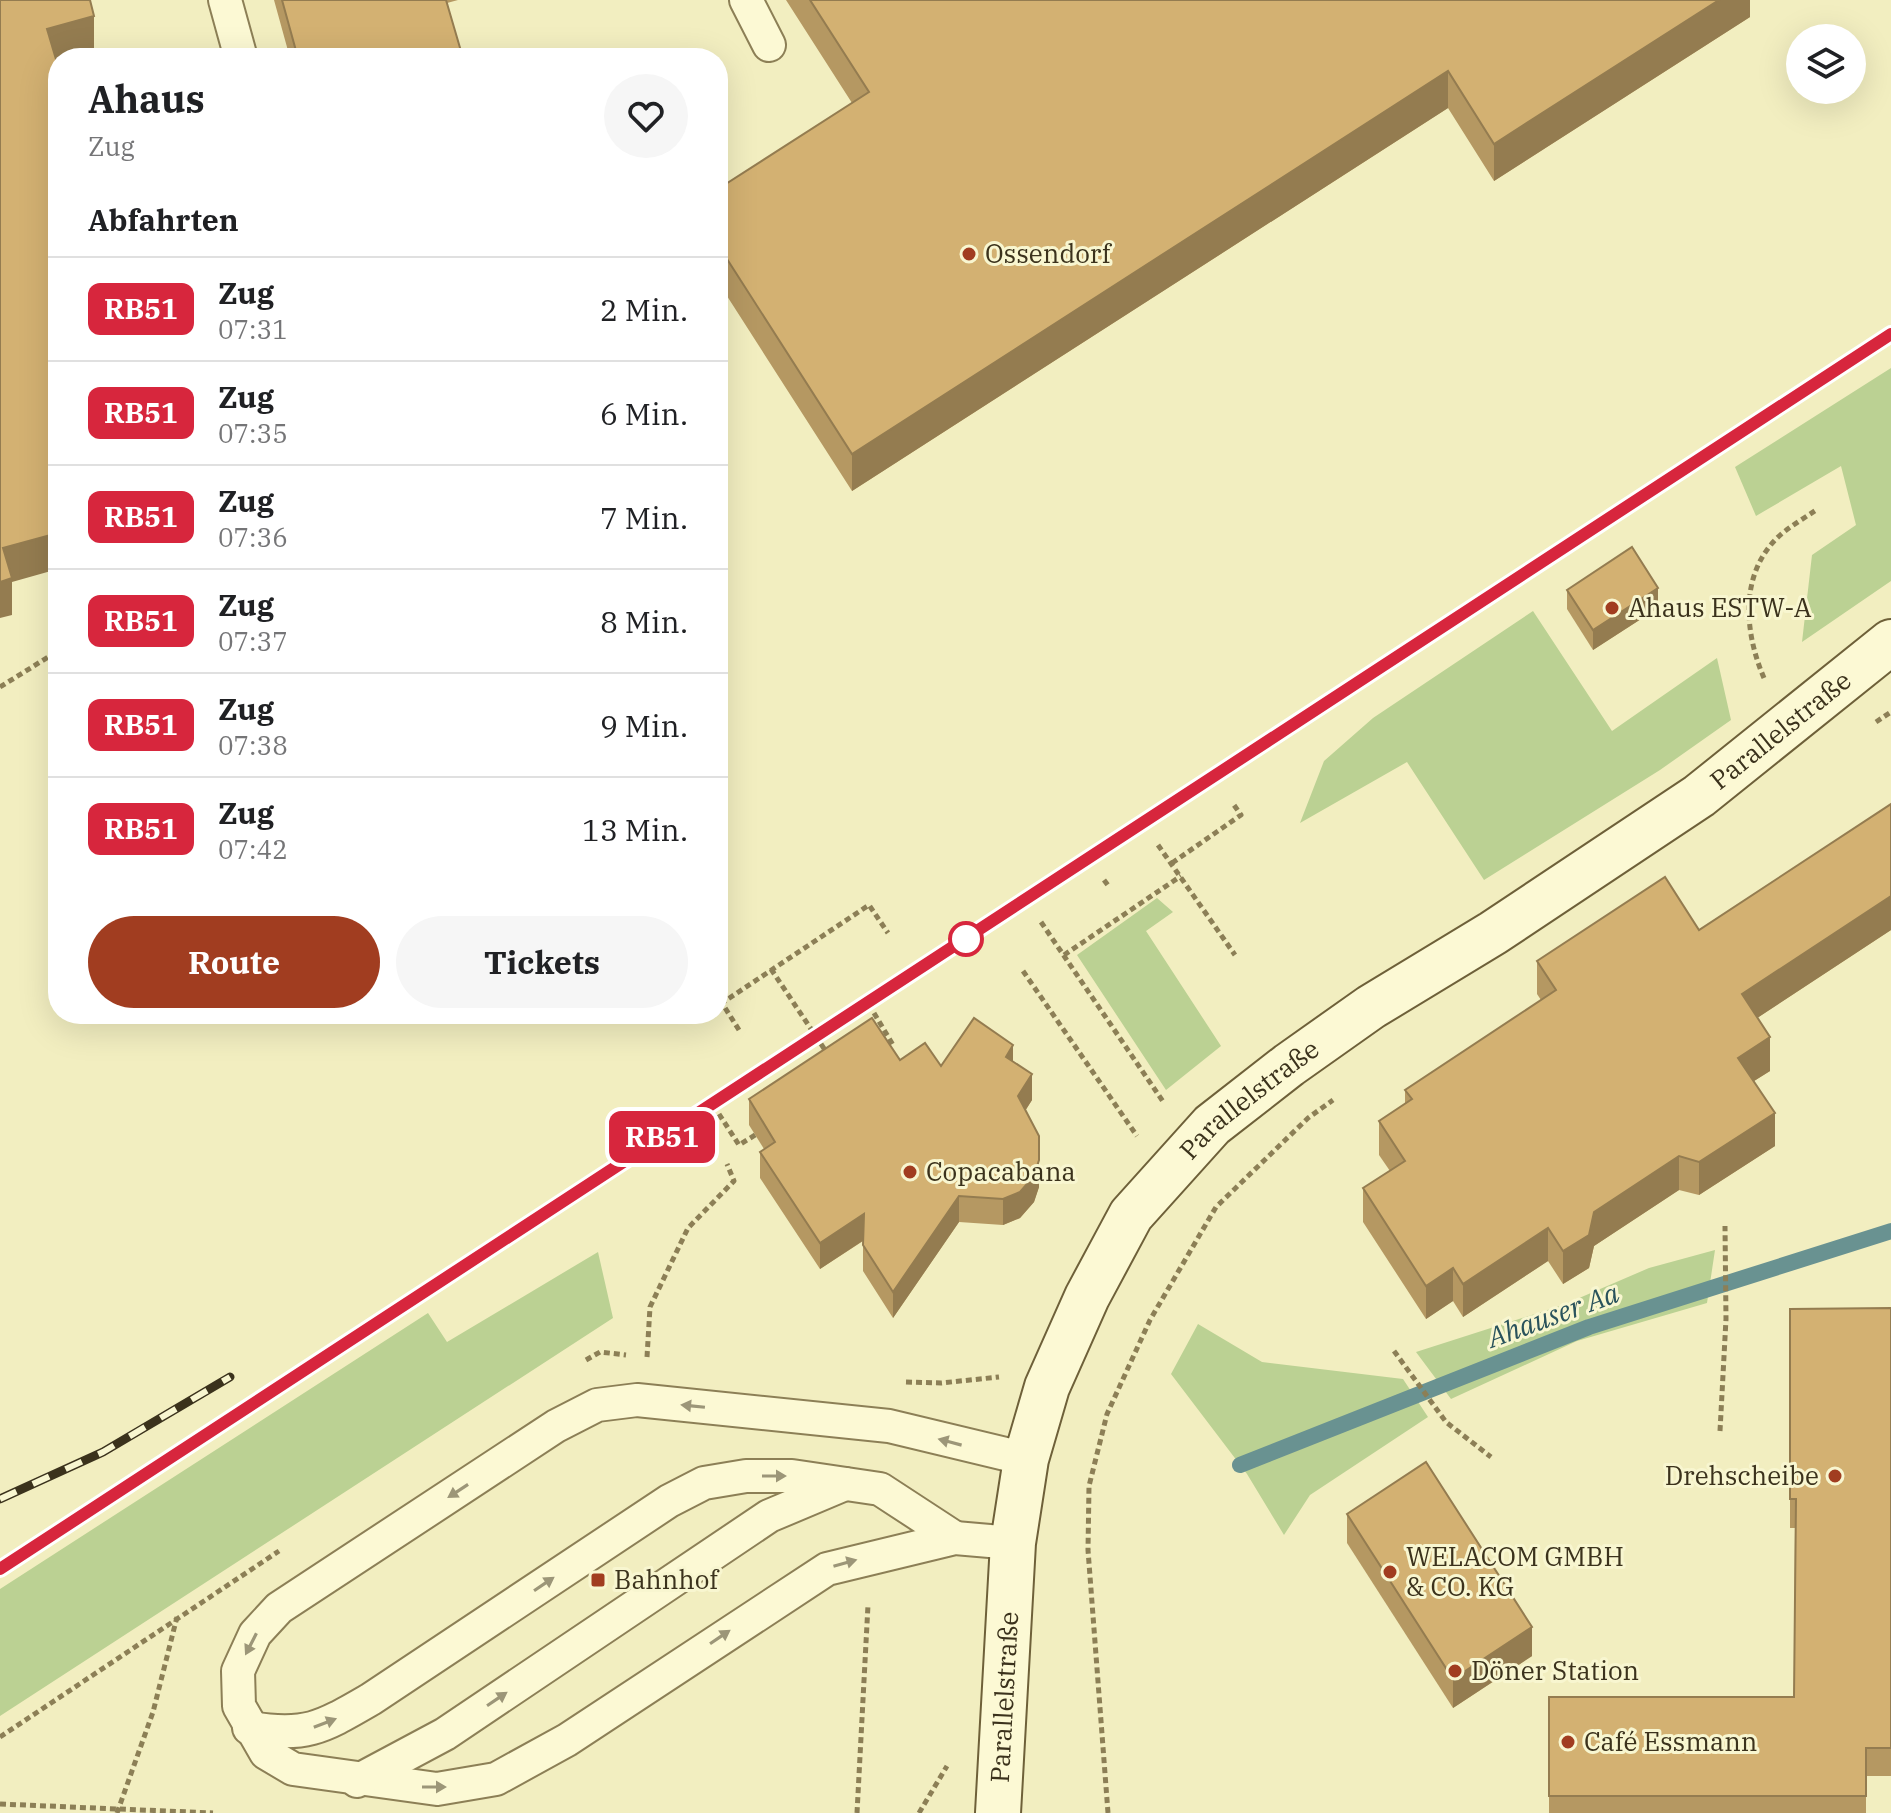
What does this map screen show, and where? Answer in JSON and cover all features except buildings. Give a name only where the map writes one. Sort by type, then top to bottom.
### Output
[{"type":"main road","name":"Parallelstraße","points":[[998,1813],[1013,1543],[1026,1459],[1047,1387],[1087,1297],[1131,1215],[1212,1125],[1371,1007],[1493,933],[1699,796],[1891,642]]},
{"type":"lane","points":[[225,0],[238,48]]},
{"type":"lane","points":[[746,0],[769,45]]},
{"type":"lane","points":[[1013,1543],[955,1538],[827,1569],[567,1740],[496,1779],[437,1789],[357,1781],[293,1769],[266,1753],[239,1706],[238,1671],[255,1634],[279,1608],[556,1426],[597,1405],[637,1400],[889,1426],[1026,1459]]},
{"type":"lane","points":[[249,1728],[288,1734],[327,1724],[371,1699],[669,1501],[704,1483],[746,1476],[792,1476],[880,1489],[955,1538]]},
{"type":"lane","points":[[357,1781],[445,1734],[769,1516],[845,1484]]},
{"type":"path","points":[[1785,727],[1752,650],[1748,601],[1757,562],[1777,538],[1816,510]]},
{"type":"path","points":[[0,687],[48,657]]},
{"type":"path","points":[[1866,729],[1891,712]]},
{"type":"path","points":[[1172,863],[1241,815],[1234,805]]},
{"type":"path","points":[[1158,845],[1235,955]]},
{"type":"path","points":[[1064,955],[1124,909],[1181,876]]},
{"type":"path","points":[[1104,880],[1110,888]]},
{"type":"path","points":[[728,999],[869,905],[888,933]]},
{"type":"path","points":[[1041,922],[1170,1111]]},
{"type":"path","points":[[771,969],[835,1065]]},
{"type":"path","points":[[1023,971],[1142,1143]]},
{"type":"path","points":[[728,1013],[739,1030]]},
{"type":"path","points":[[874,1013],[893,1045],[880,1053]]},
{"type":"path","points":[[1108,1813],[1088,1550],[1089,1486],[1107,1414],[1150,1320],[1216,1207],[1308,1118],[1344,1091]]},
{"type":"path","points":[[719,1114],[739,1145],[773,1123]]},
{"type":"path","points":[[647,1357],[650,1307],[688,1228],[734,1181],[727,1164]]},
{"type":"path","points":[[1720,1431],[1726,1319],[1725,1226]]},
{"type":"path","points":[[1394,1351],[1446,1422],[1491,1457]]},
{"type":"path","points":[[0,1737],[177,1616],[153,1712],[118,1810]]},
{"type":"path","points":[[919,1813],[946,1772]]},
{"type":"path","points":[[0,1804],[213,1813]]},
{"type":"green space","points":[[1891,368],[1891,581],[1802,642],[1812,555],[1856,525],[1841,466],[1756,516],[1735,467]]},
{"type":"green space","points":[[1533,611],[1612,731],[1717,658],[1731,720],[1660,770],[1484,880],[1407,762],[1300,823],[1324,761],[1373,718]]},
{"type":"green space","points":[[1157,898],[1173,912],[1146,931],[1221,1046],[1166,1090],[1077,955]]},
{"type":"green space","points":[[1715,1250],[1707,1303],[1577,1341],[1451,1399],[1416,1352],[1563,1305],[1649,1268]]},
{"type":"green space","points":[[598,1252],[613,1318],[0,1716],[0,1589],[428,1313],[447,1342]]},
{"type":"green space","points":[[1198,1324],[1262,1362],[1403,1379],[1428,1417],[1310,1495],[1284,1535],[1247,1474],[1171,1374]]},
{"type":"waterway","name":"Ahauser Aa","points":[[1240,1465],[1589,1327],[1891,1231]]},
{"type":"railway","points":[[0,1570],[1891,334]]},
{"type":"railway","points":[[0,1499],[103,1452],[230,1377]]},
{"type":"train","name":"RB51","points":[[0,1569],[1891,334]]},
{"type":"place","name":"Ossendorf","points":[[969,254]]},
{"type":"place","name":"Ahaus ESTW-A","points":[[1612,608]]},
{"type":"place","name":"Copacabana","points":[[910,1172]]},
{"type":"place","name":"Drehscheibe","points":[[1835,1476]]},
{"type":"place","name":"WELACOM GMBH & CO. KG","points":[[1390,1572]]},
{"type":"place","name":"Bahnhof","points":[[598,1580]]},
{"type":"place","name":"Döner Station","points":[[1455,1671]]},
{"type":"place","name":"Café Essmann","points":[[1568,1742]]}]
